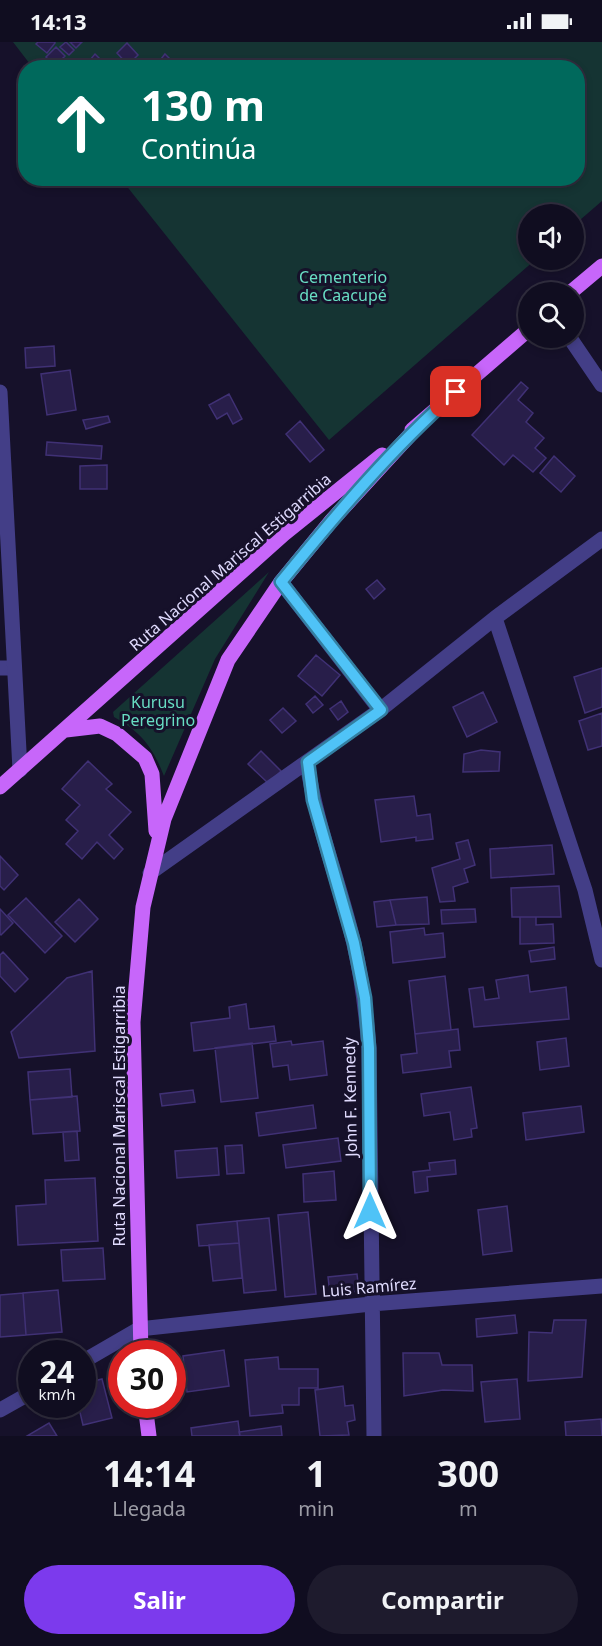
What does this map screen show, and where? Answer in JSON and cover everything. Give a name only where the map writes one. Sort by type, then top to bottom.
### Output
[{"type":"main road","points":[[583,282],[602,266]]},
{"type":"main road","name":"Ruta Nacional Mariscal Estigarribia","points":[[0,787],[284,534],[420,424],[518,339]]},
{"type":"main road","name":"Ruta Nacional Mariscal Estigarribia","points":[[140,1340],[133,1022],[142,918],[150,873],[164,819],[228,660],[281,582],[332,520],[420,424]]},
{"type":"main road","points":[[66,730],[100,726],[117,734],[145,758],[153,782],[157,843]]},
{"type":"main road","points":[[147,1418],[149,1436]]},
{"type":"street","points":[[577,348],[602,386]]},
{"type":"street","points":[[0,392],[6,668],[20,770]]},
{"type":"street","points":[[150,873],[381,710],[495,618],[602,539]]},
{"type":"street","points":[[281,582],[381,710]]},
{"type":"street","points":[[495,618],[585,890],[602,960]]},
{"type":"street","name":"John F. Kennedy","points":[[308,762],[313,800],[354,943],[365,998],[369,1048],[374,1436]]},
{"type":"street","name":"Luis Ramírez","points":[[139,1329],[371,1304],[602,1286]]},
{"type":"street","points":[[96,1354],[139,1329]]},
{"type":"street","points":[[0,1410],[18,1400]]},
{"type":"green space","name":"Cementerio de Caacupé","points":[[13,42],[602,42],[602,201],[584,217],[584,204],[518,204],[518,270],[524,270],[329,440],[127,186],[585,186],[585,60],[27,60]]},
{"type":"green space","name":"Kurusu Peregrino","points":[[269,572],[215,659],[164,776],[145,741],[114,717],[113,712]]},
{"type":"building","points":[[38,42],[55,43],[47,53],[36,44]]},
{"type":"building","points":[[66,42],[74,50],[69,55],[60,47]]},
{"type":"building","points":[[70,42],[82,42],[76,48]]},
{"type":"building","points":[[127,43],[138,55],[133,60],[123,60],[117,53]]},
{"type":"building","points":[[56,47],[65,56],[61,60],[49,60],[46,57]]},
{"type":"building","points":[[95,54],[101,60],[90,60]]},
{"type":"building","points":[[165,54],[171,60],[160,60]]},
{"type":"building","points":[[54,346],[55,366],[26,368],[25,348]]},
{"type":"building","points":[[70,370],[76,410],[47,415],[41,374]]},
{"type":"building","points":[[521,382],[528,388],[518,400],[533,413],[526,422],[544,438],[535,448],[546,458],[533,472],[513,455],[504,465],[472,435]]},
{"type":"building","points":[[229,394],[242,419],[233,424],[227,413],[217,419],[209,405]]},
{"type":"building","points":[[108,416],[110,422],[86,429],[83,420]]},
{"type":"building","points":[[300,421],[324,450],[310,462],[286,434]]},
{"type":"building","points":[[47,442],[102,446],[101,459],[46,455]]},
{"type":"building","points":[[554,456],[575,476],[561,492],[540,473]]},
{"type":"building","points":[[107,465],[107,489],[80,489],[80,466]]},
{"type":"building","points":[[377,580],[385,589],[374,599],[366,589]]},
{"type":"building","points":[[316,655],[340,675],[322,696],[298,676]]},
{"type":"building","points":[[602,668],[602,707],[585,713],[574,677]]},
{"type":"building","points":[[483,692],[497,722],[467,737],[453,707]]},
{"type":"building","points":[[315,696],[323,705],[313,713],[306,704]]},
{"type":"building","points":[[341,701],[348,712],[338,720],[330,709]]},
{"type":"building","points":[[283,708],[296,721],[282,733],[270,720]]},
{"type":"building","points":[[602,713],[602,746],[588,750],[579,721]]},
{"type":"building","points":[[481,750],[500,752],[499,771],[463,772],[464,754]]},
{"type":"building","points":[[261,751],[281,771],[269,784],[248,764]]},
{"type":"building","points":[[88,761],[112,784],[106,789],[131,812],[109,835],[123,849],[114,859],[97,842],[82,859],[66,844],[78,831],[66,820],[80,805],[62,789]]},
{"type":"building","points":[[414,796],[417,816],[430,814],[433,839],[416,841],[416,837],[381,842],[375,800]]},
{"type":"building","points":[[468,840],[475,865],[464,869],[468,882],[453,887],[455,901],[440,902],[432,868],[460,859],[456,843]]},
{"type":"building","points":[[552,845],[554,874],[491,878],[490,849]]},
{"type":"building","points":[[0,856],[18,875],[4,890],[0,886]]},
{"type":"building","points":[[559,886],[561,917],[512,917],[511,888]]},
{"type":"building","points":[[427,897],[429,924],[396,925],[390,900]]},
{"type":"building","points":[[26,898],[62,936],[45,953],[8,915]]},
{"type":"building","points":[[79,899],[98,919],[75,942],[55,922]]},
{"type":"building","points":[[390,900],[396,925],[377,927],[374,902]]},
{"type":"building","points":[[0,909],[13,923],[1,935],[0,934]]},
{"type":"building","points":[[475,909],[476,922],[442,924],[441,910]]},
{"type":"building","points":[[520,917],[536,917],[536,925],[553,924],[554,943],[520,944]]},
{"type":"building","points":[[424,928],[425,935],[443,933],[445,957],[393,963],[390,932]]},
{"type":"building","points":[[554,947],[555,959],[531,962],[529,951]]},
{"type":"building","points":[[3,952],[28,979],[15,992],[0,976],[0,955]]},
{"type":"building","points":[[92,971],[95,1051],[19,1058],[11,1032],[67,978]]},
{"type":"building","points":[[528,975],[530,992],[566,987],[569,1019],[474,1027],[469,989],[483,987],[485,1000],[499,998],[496,980]]},
{"type":"building","points":[[445,976],[451,1030],[415,1034],[409,981]]},
{"type":"building","points":[[246,1004],[249,1029],[274,1026],[276,1041],[194,1051],[191,1023],[230,1018],[229,1007]]},
{"type":"building","points":[[458,1029],[460,1050],[449,1051],[451,1067],[403,1073],[401,1055],[417,1053],[415,1034]]},
{"type":"building","points":[[566,1038],[569,1066],[540,1070],[537,1042]]},
{"type":"building","points":[[291,1041],[292,1045],[323,1041],[327,1075],[290,1080],[288,1065],[273,1067],[270,1044]]},
{"type":"building","points":[[252,1043],[258,1098],[221,1102],[215,1048]]},
{"type":"building","points":[[70,1069],[72,1097],[30,1100],[28,1072]]},
{"type":"building","points":[[471,1087],[477,1128],[471,1129],[472,1137],[454,1140],[450,1112],[424,1116],[421,1094]]},
{"type":"building","points":[[193,1090],[195,1102],[162,1106],[160,1094]]},
{"type":"building","points":[[77,1096],[80,1131],[33,1134],[30,1100]]},
{"type":"building","points":[[313,1105],[316,1128],[259,1136],[256,1113]]},
{"type":"building","points":[[581,1106],[584,1132],[526,1140],[523,1113]]},
{"type":"building","points":[[77,1131],[79,1160],[65,1161],[63,1132]]},
{"type":"building","points":[[338,1138],[341,1161],[286,1168],[283,1145]]},
{"type":"building","points":[[242,1145],[244,1173],[227,1174],[225,1146]]},
{"type":"building","points":[[217,1148],[219,1175],[177,1178],[175,1151]]},
{"type":"building","points":[[455,1160],[456,1174],[427,1177],[428,1191],[415,1193],[413,1172],[430,1170],[429,1163]]},
{"type":"building","points":[[334,1171],[336,1200],[304,1202],[303,1174]]},
{"type":"building","points":[[95,1178],[98,1241],[18,1245],[16,1206],[46,1204],[45,1180]]},
{"type":"building","points":[[507,1206],[512,1251],[483,1255],[478,1210]]},
{"type":"building","points":[[308,1212],[316,1294],[285,1297],[278,1215]]},
{"type":"building","points":[[269,1218],[276,1290],[244,1293],[237,1221]]},
{"type":"building","points":[[237,1221],[239,1243],[199,1246],[197,1225]]},
{"type":"building","points":[[239,1243],[242,1278],[213,1281],[209,1245]]},
{"type":"building","points":[[103,1248],[105,1279],[63,1281],[61,1250]]},
{"type":"building","points":[[357,1274],[359,1291],[330,1294],[328,1277]]},
{"type":"building","points":[[58,1290],[62,1332],[26,1335],[23,1293]]},
{"type":"building","points":[[23,1293],[26,1335],[0,1337],[0,1295]]},
{"type":"building","points":[[515,1315],[517,1333],[477,1337],[476,1319]]},
{"type":"building","points":[[554,1320],[586,1320],[582,1377],[528,1381],[529,1332],[552,1333]]},
{"type":"building","points":[[224,1350],[229,1386],[187,1392],[186,1356]]},
{"type":"building","points":[[403,1353],[439,1353],[442,1365],[472,1365],[473,1391],[443,1390],[404,1396]]},
{"type":"building","points":[[278,1357],[279,1369],[318,1369],[318,1388],[299,1388],[299,1405],[282,1405],[283,1413],[250,1416],[245,1360]]},
{"type":"building","points":[[102,1379],[108,1402],[108,1418],[112,1418],[83,1425],[81,1418],[96,1418],[96,1380]]},
{"type":"building","points":[[517,1379],[520,1419],[485,1422],[481,1382]]},
{"type":"building","points":[[343,1386],[345,1406],[353,1405],[355,1420],[347,1422],[349,1435],[320,1436],[315,1390]]},
{"type":"building","points":[[601,1419],[602,1436],[566,1436],[565,1422]]},
{"type":"building","points":[[238,1421],[240,1436],[192,1436],[191,1428]]},
{"type":"building","points":[[49,1423],[57,1436],[27,1436]]},
{"type":"building","points":[[281,1426],[282,1436],[240,1436],[239,1432]]},
{"type":"route","points":[[370,1211],[369,1048],[365,998],[354,943],[313,800],[308,762],[381,710],[281,582],[332,520],[420,424],[456,392]]}]
